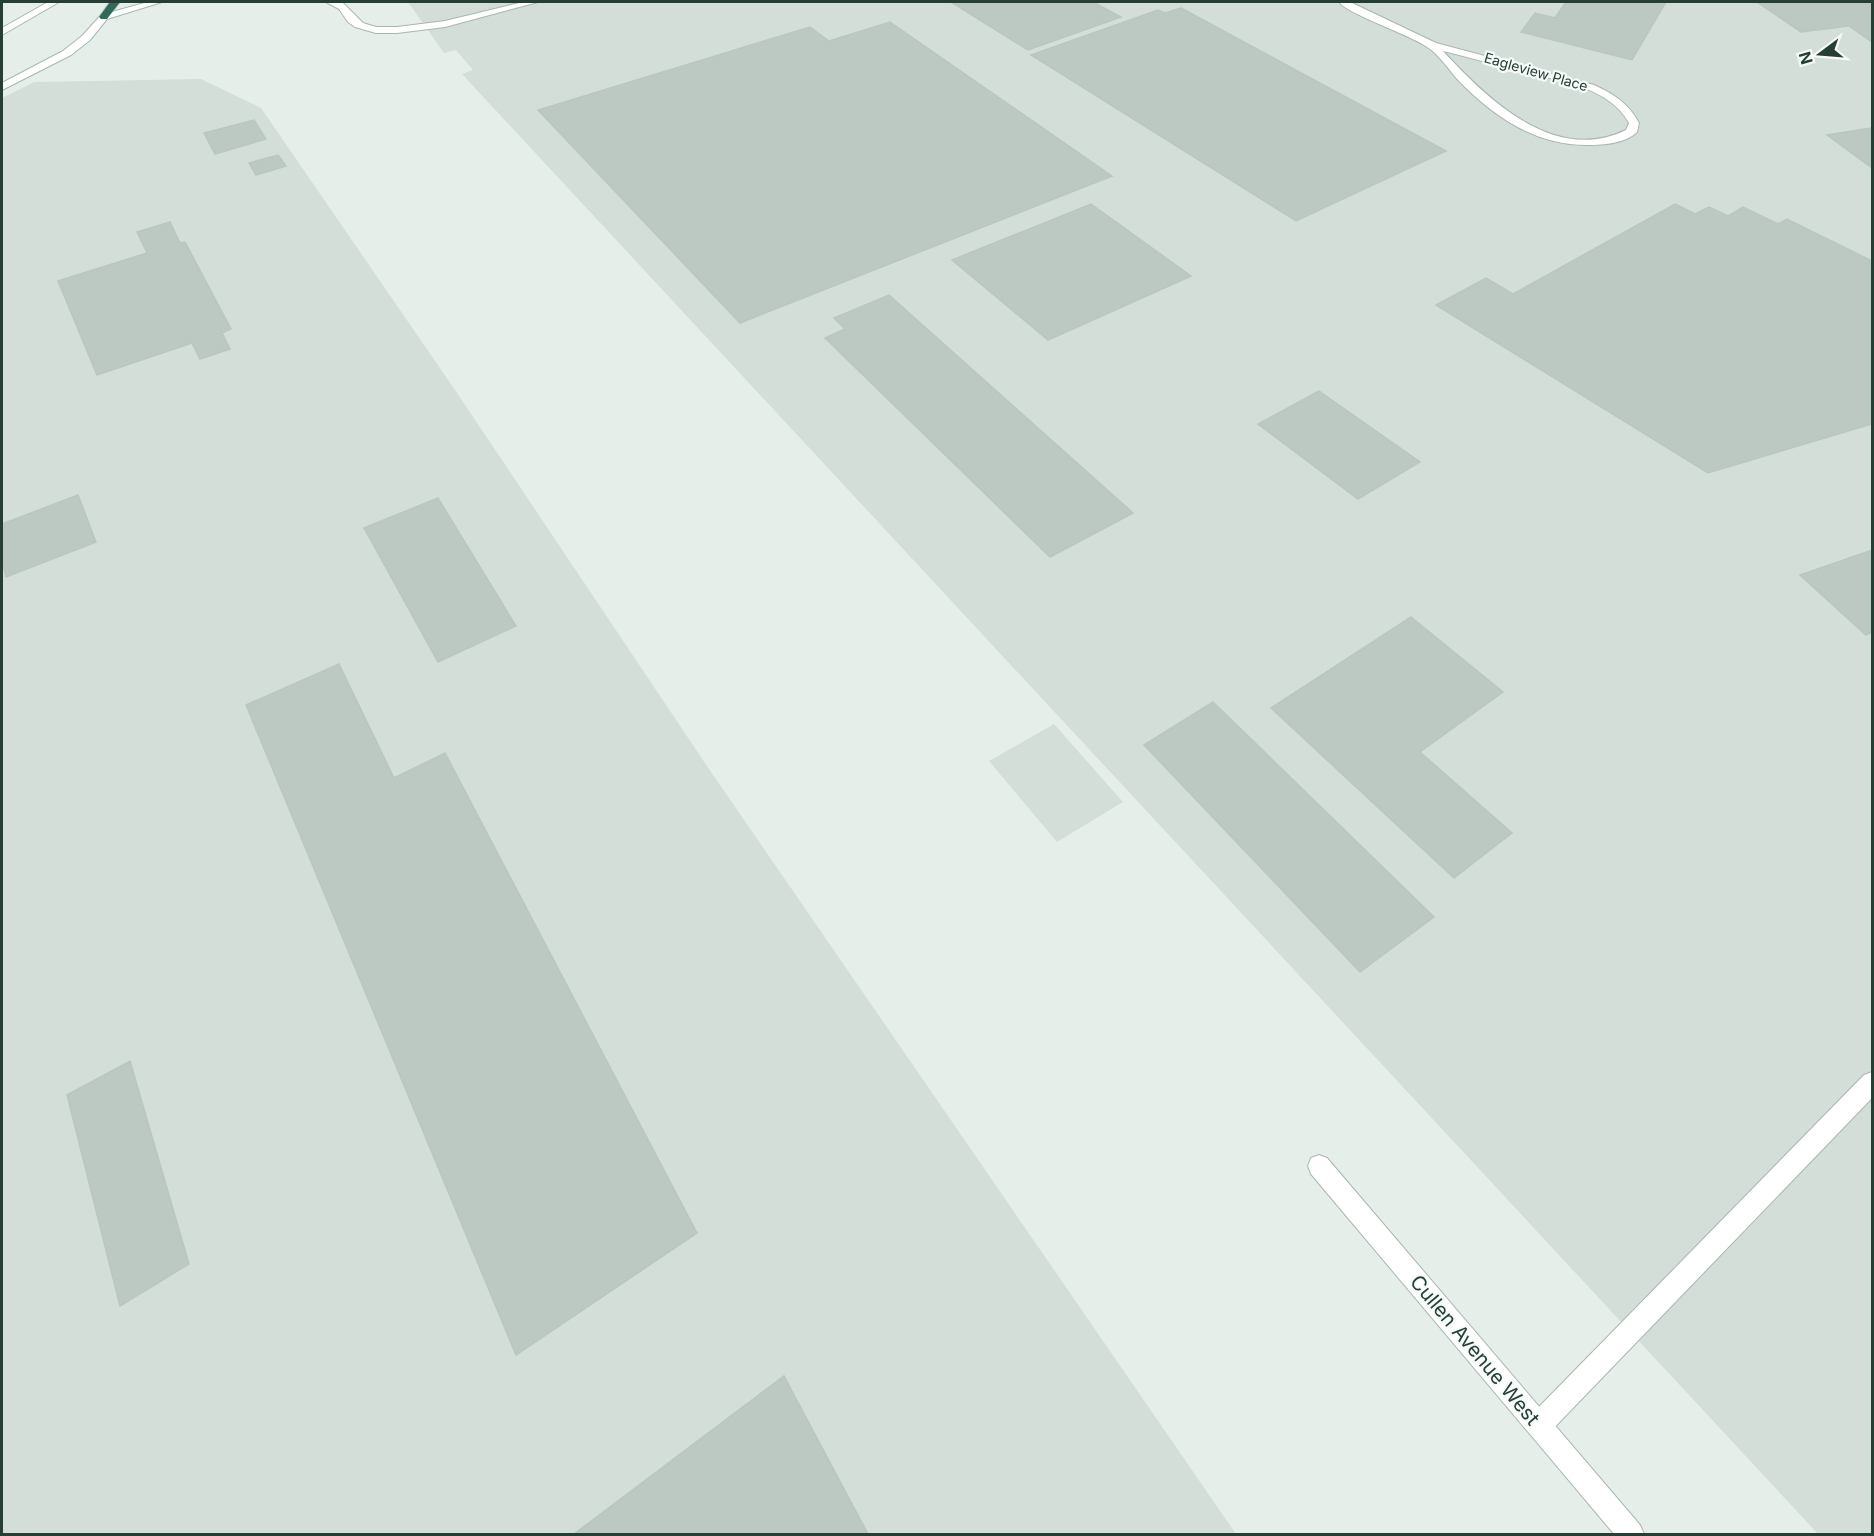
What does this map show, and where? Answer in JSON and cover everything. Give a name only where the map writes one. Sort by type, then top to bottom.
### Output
[{"type":"highway","points":[[104,17],[115,2]]},
{"type":"street","points":[[2,32],[54,2]]},
{"type":"street","points":[[2,87],[67,52],[86,38],[104,17],[157,2]]},
{"type":"street","points":[[331,2],[344,5],[350,20],[358,25],[388,30],[445,23],[533,2]]},
{"type":"street","name":"Eagleview Place","points":[[1343,2],[1432,45],[1602,91],[1618,102],[1630,115],[1634,123],[1631,132],[1620,138],[1582,142],[1540,135],[1521,127],[1481,96],[1432,45]]},
{"type":"street","points":[[1539,1425],[1872,1083]]},
{"type":"street","name":"Cullen Avenue West","points":[[1319,1166],[1631,1534]]},
{"type":"shaded area","points":[[408,2],[1872,2],[1872,1534],[1818,1534],[462,74],[473,70],[456,50],[444,53]]},
{"type":"shaded area","points":[[201,79],[261,108],[453,387],[709,769],[1236,1534],[2,1534],[2,98],[34,82]]},
{"type":"shaded area","points":[[1054,724],[1123,802],[1057,842],[989,761]]},
{"type":"building","points":[[951,2],[1093,2],[1121,17],[1028,50]]},
{"type":"building","points":[[1566,2],[1666,2],[1632,60],[1521,32],[1535,13],[1555,18]]},
{"type":"building","points":[[1757,2],[1872,2],[1872,42],[1849,26],[1801,32]]},
{"type":"building","points":[[1181,8],[1446,151],[1296,221],[1031,55],[1158,10],[1165,13]]},
{"type":"building","points":[[890,22],[1112,176],[740,323],[538,110],[810,27],[829,41]]},
{"type":"building","points":[[254,120],[266,139],[215,154],[204,133]]},
{"type":"building","points":[[1872,128],[1872,168],[1827,135]]},
{"type":"building","points":[[278,155],[286,166],[256,175],[249,163]]},
{"type":"building","points":[[1091,204],[1191,276],[1048,340],[952,260]]},
{"type":"building","points":[[1675,204],[1695,214],[1709,207],[1728,216],[1743,207],[1778,224],[1787,219],[1872,261],[1872,424],[1708,473],[1436,305],[1486,278],[1513,294]]},
{"type":"building","points":[[170,222],[180,243],[185,242],[231,329],[222,333],[230,349],[200,359],[192,343],[97,375],[58,281],[147,253],[137,232]]},
{"type":"building","points":[[889,295],[1133,513],[1050,557],[825,338],[845,329],[834,318]]},
{"type":"building","points":[[1319,391],[1420,462],[1358,499],[1258,424]]},
{"type":"building","points":[[78,495],[96,542],[6,577],[2,560],[2,524]]},
{"type":"building","points":[[438,498],[516,626],[438,662],[364,528]]},
{"type":"building","points":[[1872,550],[1872,632],[1866,635],[1800,575]]},
{"type":"building","points":[[1411,617],[1503,692],[1420,752],[1512,833],[1454,878],[1271,708]]},
{"type":"building","points":[[339,664],[394,778],[445,753],[697,1233],[516,1355],[246,705]]},
{"type":"building","points":[[1213,702],[1434,917],[1360,972],[1144,745]]},
{"type":"building","points":[[130,1061],[189,1264],[120,1306],[67,1095]]},
{"type":"building","points":[[784,1376],[868,1534],[574,1534]]}]
